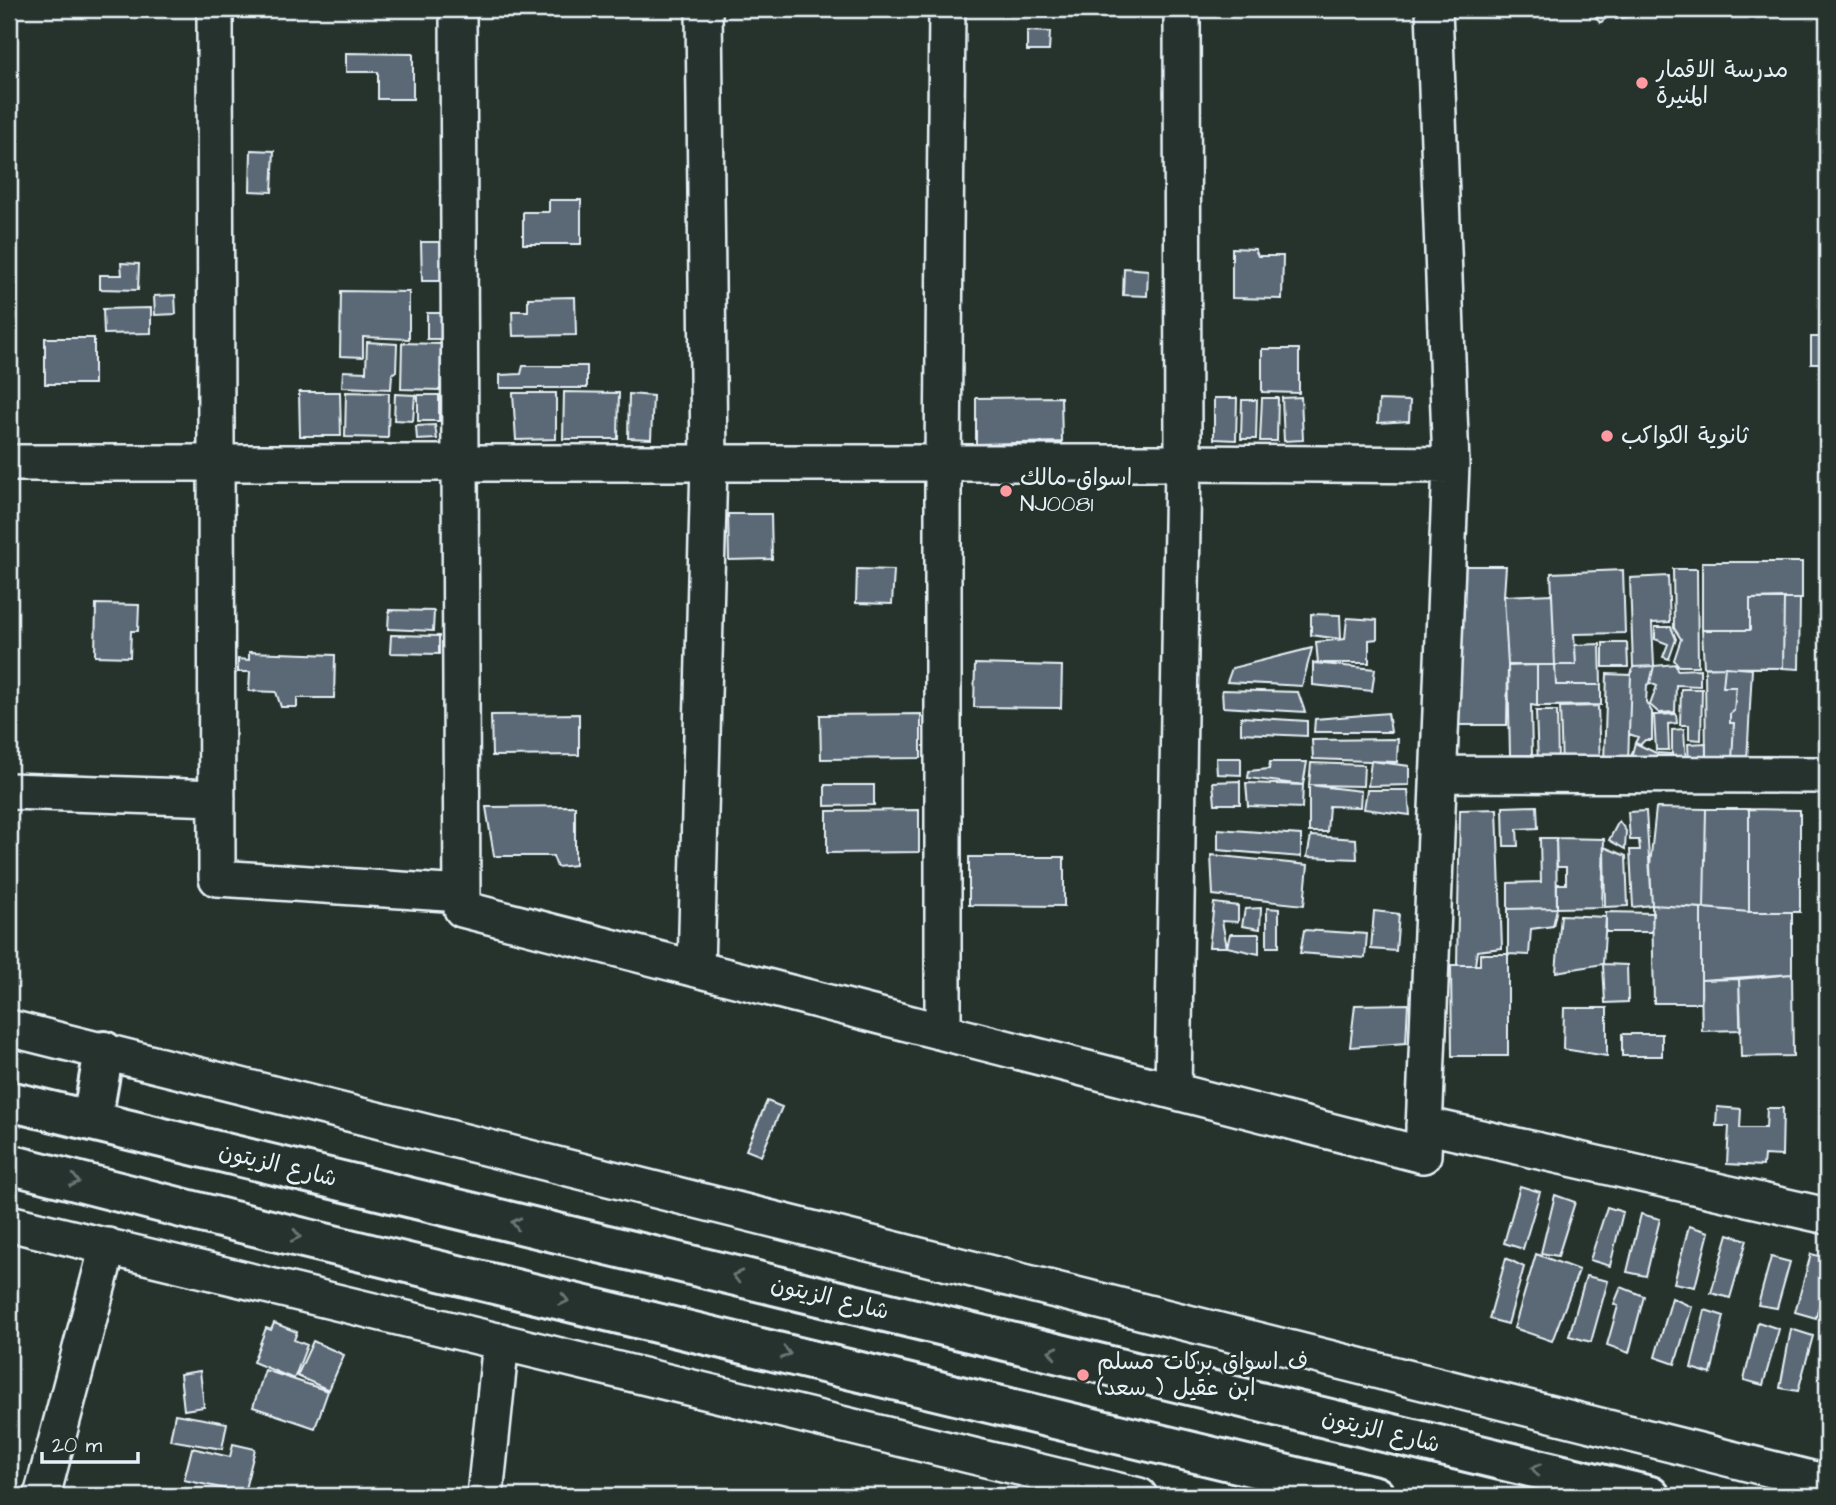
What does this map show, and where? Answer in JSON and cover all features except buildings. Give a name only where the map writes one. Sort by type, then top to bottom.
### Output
[{"type":"main road","points":[[92,1120],[104,1051]]},
{"type":"main road","name":"شارع الزيتون","points":[[9,1101],[1650,1496]]},
{"type":"main road","points":[[9,1164],[229,1220],[1375,1496]]},
{"type":"street","points":[[215,9],[218,878],[463,894]]},
{"type":"street","points":[[458,9],[463,909],[1423,1154],[1451,465],[1434,9]]},
{"type":"street","points":[[696,969],[709,463],[704,9]]},
{"type":"street","points":[[943,1032],[943,464],[947,9]]},
{"type":"street","points":[[1173,1091],[1183,463],[1182,9]]},
{"type":"street","points":[[9,463],[1451,465]]},
{"type":"street","points":[[1438,774],[1827,775]]},
{"type":"street","points":[[9,790],[217,799]]},
{"type":"street","points":[[9,1028],[1827,1483]]},
{"type":"street","points":[[1424,1125],[1827,1216]]},
{"type":"street","points":[[9,1223],[501,1342],[1022,1482],[1139,1496]]},
{"type":"street","points":[[42,1496],[108,1247]]},
{"type":"street","points":[[485,1496],[501,1342]]},
{"type":"place","name":"مدرسة الاقمار المنيرة","points":[[1642,83]]},
{"type":"place","name":"ثانوية الكواكب","points":[[1607,436]]},
{"type":"place","name":"اسواق مالك NJ0081","points":[[1006,491]]},
{"type":"place","name":"ف اسواق بركات مسلم ابن عقيل ( سعد)","points":[[1083,1375]]}]
